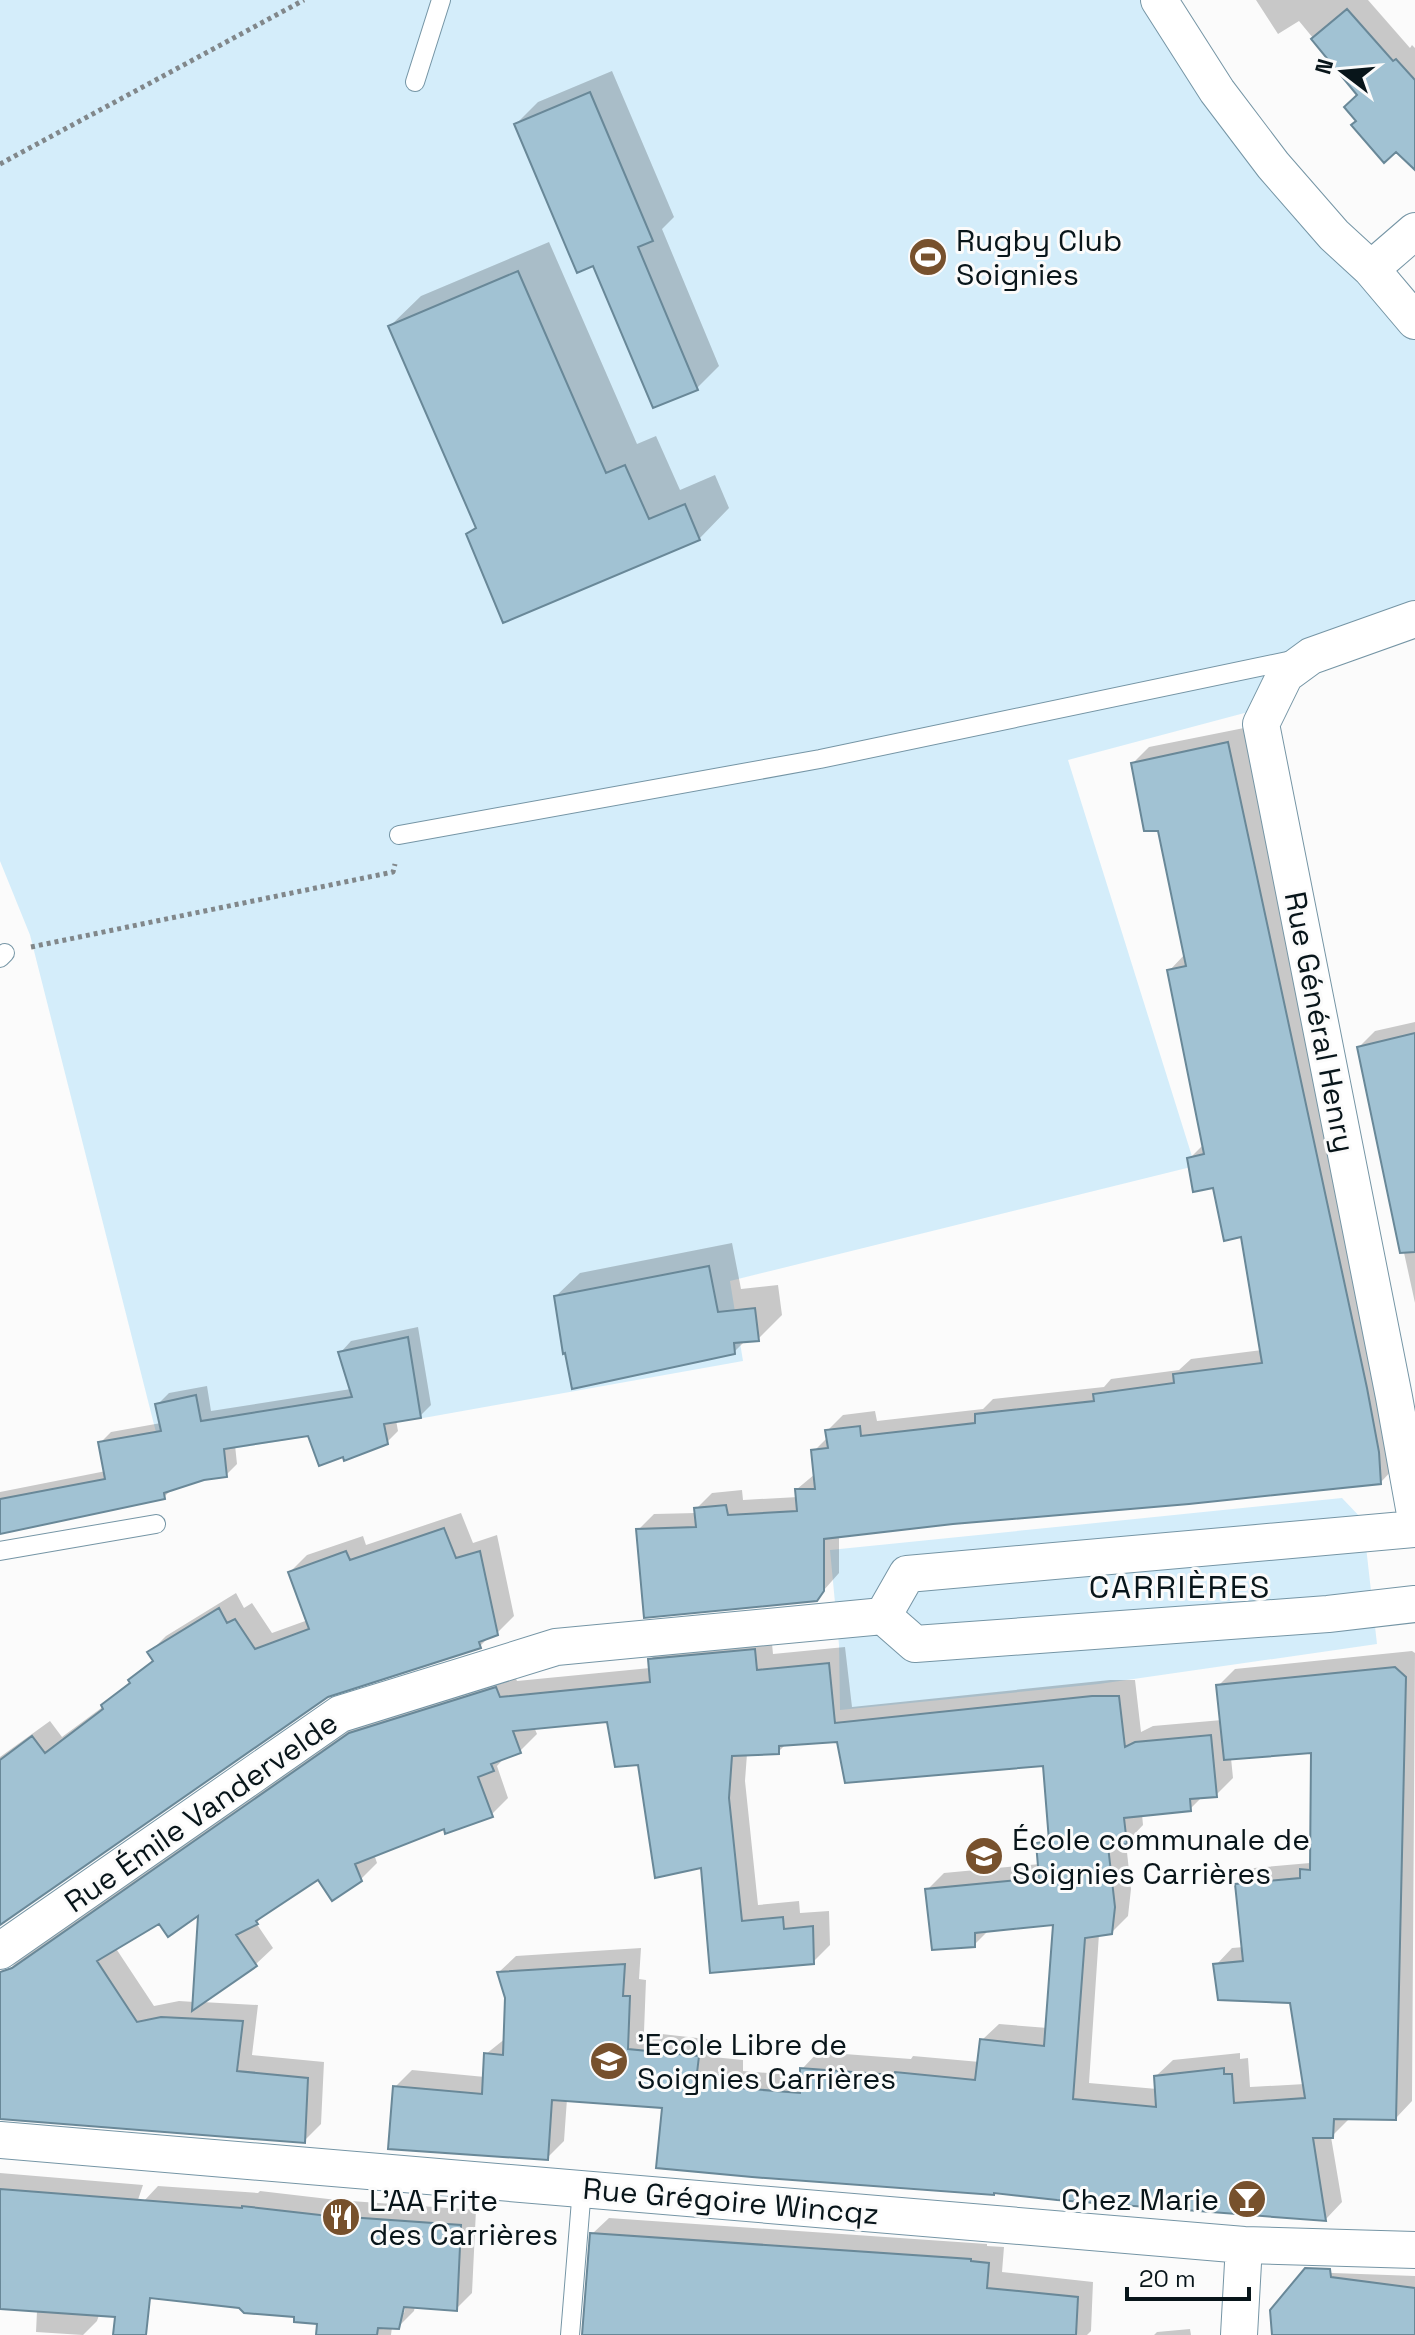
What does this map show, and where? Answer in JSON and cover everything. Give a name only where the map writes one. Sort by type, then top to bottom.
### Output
[{"type":"street","points":[[1159,0],[1217,91],[1273,165],[1334,235],[1371,269],[1415,321]]},
{"type":"street","points":[[1371,269],[1415,231]]},
{"type":"street","name":"Rue Général Henry","points":[[1414,1511],[1261,724],[1285,675],[1311,656],[1415,619]]},
{"type":"street","points":[[1414,1511],[907,1574],[883,1616],[915,1644],[1328,1614],[1415,1604]]},
{"type":"street","name":"Rue Émile Vandervelde","points":[[0,1951],[340,1714],[556,1647],[883,1616]]},
{"type":"street","name":"Rue Grégoire Wincqz","points":[[0,2140],[1244,2245],[1415,2250]]},
{"type":"street","points":[[1239,2335],[1244,2245]]},
{"type":"lane","points":[[415,82],[441,0]]},
{"type":"lane","points":[[399,835],[820,759],[1311,656]]},
{"type":"lane","points":[[0,1551],[156,1524]]},
{"type":"lane","points":[[570,2335],[582,2188]]},
{"type":"path","points":[[0,164],[304,0]]},
{"type":"path","points":[[3,955],[393,872],[399,835]]},
{"type":"shaded area","points":[[0,0],[1159,0],[1415,321],[1415,619],[1323,653],[1267,707],[1068,760],[1195,1166],[730,1281],[743,1361],[163,1460],[30,935],[0,861]]},
{"type":"shaded area","points":[[1342,1498],[1363,1520],[1377,1644],[1099,1684],[840,1710],[839,1645],[830,1550]]},
{"type":"building","points":[[1347,9],[1393,61],[1396,59],[1415,80],[1415,170],[1396,152],[1384,163],[1351,125],[1356,121],[1344,107],[1357,95],[1311,39]]},
{"type":"building","points":[[590,92],[653,241],[638,247],[698,390],[653,408],[593,266],[577,273],[514,124]]},
{"type":"building","points":[[518,271],[606,473],[625,465],[649,519],[685,504],[700,540],[503,623],[466,534],[476,528],[388,326]]},
{"type":"building","points":[[1228,742],[1367,1388],[1379,1452],[1381,1484],[824,1539],[824,1591],[817,1601],[644,1618],[636,1529],[696,1527],[694,1508],[726,1505],[728,1515],[797,1511],[795,1489],[815,1489],[811,1450],[828,1448],[825,1430],[860,1426],[861,1436],[975,1423],[975,1414],[1094,1401],[1093,1394],[1174,1383],[1173,1374],[1262,1363],[1241,1237],[1224,1241],[1213,1188],[1193,1192],[1187,1158],[1204,1154],[1167,970],[1186,966],[1158,831],[1144,831],[1131,763]]},
{"type":"building","points":[[1415,1033],[1415,1252],[1400,1253],[1357,1047]]},
{"type":"building","points":[[709,1266],[718,1312],[755,1308],[759,1341],[734,1343],[735,1354],[572,1389],[554,1296]]},
{"type":"building","points":[[408,1337],[421,1418],[384,1424],[388,1444],[344,1461],[343,1457],[319,1466],[308,1436],[224,1449],[227,1477],[204,1480],[164,1493],[165,1499],[0,1534],[0,1499],[105,1479],[98,1442],[161,1431],[155,1404],[196,1395],[201,1421],[352,1397],[338,1352]]},
{"type":"building","points":[[444,1528],[456,1558],[480,1551],[498,1635],[479,1642],[481,1648],[328,1697],[0,1925],[0,1760],[32,1736],[45,1753],[103,1709],[101,1705],[153,1661],[147,1652],[219,1608],[227,1623],[235,1619],[255,1649],[309,1629],[288,1572],[346,1551],[350,1560]]},
{"type":"building","points":[[755,1649],[757,1670],[829,1663],[835,1723],[1092,1696],[1119,1696],[1125,1747],[1135,1742],[1211,1735],[1217,1797],[1190,1799],[1191,1811],[1124,1818],[1127,1844],[1108,1846],[1115,1907],[1112,1934],[1085,1938],[1073,2099],[1156,2107],[1154,2076],[1224,2068],[1224,2074],[1232,2074],[1234,2103],[1305,2098],[1290,2003],[1218,2000],[1213,1964],[1243,1961],[1235,1884],[1300,1878],[1300,1869],[1310,1870],[1311,1753],[1224,1760],[1216,1685],[1395,1667],[1406,1677],[1396,2120],[1334,2119],[1333,2138],[1313,2138],[1326,2221],[656,2168],[662,2108],[552,2100],[548,2160],[388,2149],[393,2086],[482,2094],[484,2053],[503,2055],[505,1998],[497,1972],[625,1964],[623,1996],[630,1996],[628,2049],[699,2056],[697,2073],[727,2076],[727,2087],[800,2093],[800,2068],[894,2075],[895,2072],[975,2080],[980,2039],[1044,2046],[1053,1925],[975,1933],[975,1947],[932,1950],[925,1889],[1039,1878],[1036,1843],[1049,1841],[1043,1766],[845,1783],[837,1742],[779,1746],[779,1754],[732,1756],[729,1798],[742,1921],[783,1917],[784,1929],[813,1926],[814,1964],[710,1973],[701,1868],[655,1878],[638,1765],[615,1767],[607,1722],[513,1731],[521,1753],[491,1764],[494,1771],[478,1777],[493,1817],[445,1834],[444,1829],[355,1864],[362,1881],[332,1901],[318,1880],[256,1921],[258,1924],[236,1935],[257,1966],[192,2011],[198,1916],[168,1937],[159,1924],[97,1961],[137,2022],[161,2017],[243,2021],[237,2071],[308,2078],[305,2143],[0,2119],[0,1972],[12,1968],[349,1733],[496,1687],[500,1697],[650,1682],[648,1659]]},
{"type":"building","points":[[0,2189],[461,2225],[457,2311],[404,2307],[399,2329],[378,2328],[377,2335],[316,2335],[317,2324],[294,2322],[294,2317],[244,2313],[239,2308],[150,2298],[146,2335],[113,2335],[115,2317],[0,2309]]},
{"type":"building","points":[[590,2233],[971,2259],[989,2263],[987,2288],[1078,2297],[1076,2335],[582,2335]]},
{"type":"building","points":[[1305,2268],[1330,2269],[1331,2277],[1415,2288],[1415,2335],[1272,2335],[1270,2310]]},
{"type":"place","name":"Rugby Club Soignies","points":[[928,257]]},
{"type":"place","name":"École communale de Soignies Carrières","points":[[984,1856]]},
{"type":"place","name":"'Ecole Libre de Soignies Carrières","points":[[609,2061]]},
{"type":"place","name":"Chez Marie","points":[[1247,2199]]},
{"type":"place","name":"L'AA Frite des Carrières","points":[[341,2217]]},
{"type":"district","name":"CARRIÈRES","points":[[1180,1587]]}]
